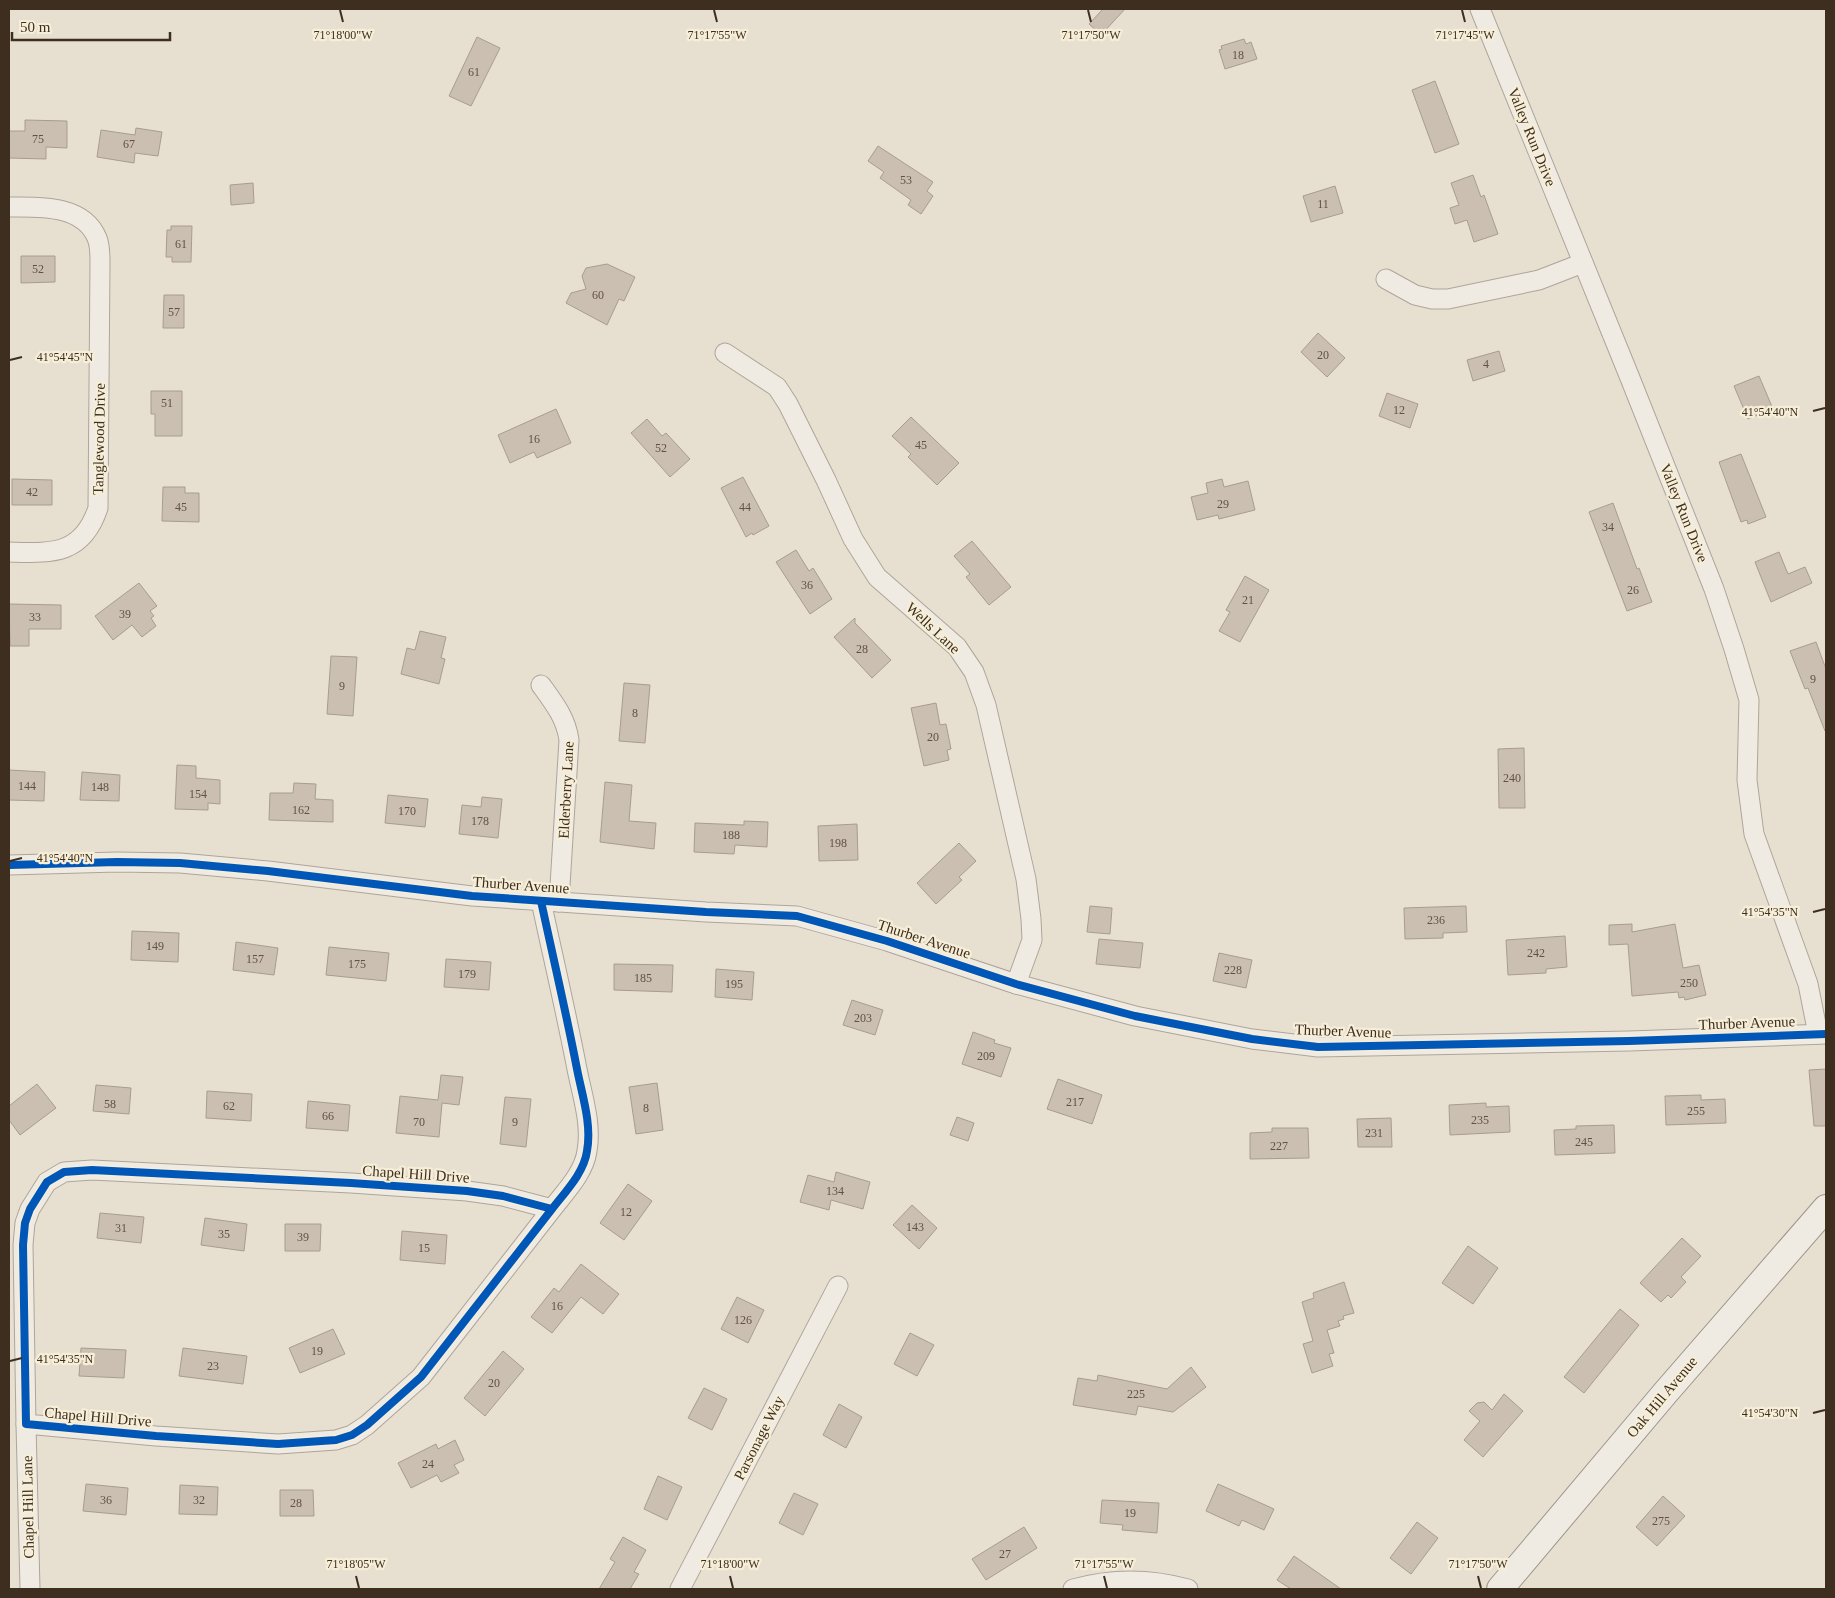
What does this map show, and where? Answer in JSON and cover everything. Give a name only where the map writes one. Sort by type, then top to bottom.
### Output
[{"type":"main road","name":"Oak Hill Avenue","points":[[1500,1589],[1666,1392],[1826,1208]]},
{"type":"street","name":"Valley Run Drive","points":[[1480,9],[1707,571],[1734,649],[1748,700],[1747,780],[1754,834],[1808,984],[1822,1034]]},
{"type":"street","name":"Tanglewood Drive","points":[[9,207],[56,209],[81,219],[97,238],[100,262],[98,508],[90,528],[68,547],[48,553],[9,552]]},
{"type":"street","points":[[1386,279],[1415,295],[1432,299],[1448,299],[1539,280],[1583,263]]},
{"type":"street","name":"Wells Lane","points":[[726,353],[777,387],[788,404],[826,480],[853,539],[877,577],[957,648],[974,672],[986,705],[1026,879],[1032,919],[1032,940],[1016,984]]},
{"type":"street","name":"Elderberry Lane","points":[[541,685],[562,713],[567,726],[569,740],[550,902]]},
{"type":"street","name":"Thurber Avenue","points":[[9,865],[117,862],[180,863],[268,871],[472,896],[706,912],[797,916],[887,941],[1016,984],[1135,1016],[1252,1039],[1318,1047],[1610,1042],[1822,1034]]},
{"type":"street","name":"Chapel Hill Drive","points":[[550,902],[566,1012],[589,1137],[584,1164],[552,1209],[420,1377],[368,1425],[352,1435],[336,1440],[278,1444],[156,1436],[26,1424],[25,1223],[30,1209],[47,1182],[64,1172],[92,1170],[351,1183],[467,1191],[504,1196],[552,1209]]},
{"type":"street","name":"Parsonage Way","points":[[680,1589],[838,1286]]},
{"type":"street","name":"Chapel Hill Lane","points":[[26,1424],[30,1589]]},
{"type":"street","points":[[1073,1589],[1102,1582],[1130,1580],[1151,1581],[1188,1589]]},
{"type":"building","points":[[1103,9],[1125,9],[1101,35],[1089,24]]},
{"type":"building","points":[[477,37],[500,48],[471,106],[449,96]]},
{"type":"building","points":[[1244,39],[1246,44],[1251,42],[1257,59],[1225,69],[1219,50],[1222,49],[1221,46]]},
{"type":"building","points":[[1435,81],[1459,144],[1435,153],[1412,90]]},
{"type":"building","points":[[25,120],[67,121],[67,148],[46,147],[46,159],[9,158],[9,131],[25,131]]},
{"type":"building","points":[[136,128],[162,132],[158,156],[135,153],[134,163],[97,157],[101,130],[135,135]]},
{"type":"building","points":[[878,146],[933,182],[927,191],[933,196],[921,214],[908,205],[911,200],[880,178],[884,172],[868,161]]},
{"type":"building","points":[[1473,175],[1481,197],[1484,195],[1498,234],[1474,242],[1467,220],[1455,224],[1450,208],[1459,205],[1451,183]]},
{"type":"building","points":[[253,183],[254,203],[231,205],[230,185]]},
{"type":"building","points":[[1335,186],[1343,213],[1311,222],[1303,196]]},
{"type":"building","points":[[171,226],[192,226],[191,262],[172,262],[172,257],[166,257],[167,230],[171,230]]},
{"type":"building","points":[[21,256],[55,256],[55,282],[21,283]]},
{"type":"building","points":[[607,264],[635,277],[624,301],[619,299],[607,325],[566,303],[571,293],[586,289],[582,276],[586,268]]},
{"type":"building","points":[[164,295],[184,295],[184,328],[163,328]]},
{"type":"building","points":[[1318,333],[1345,358],[1327,377],[1301,352]]},
{"type":"building","points":[[1499,351],[1505,371],[1473,381],[1467,360]]},
{"type":"building","points":[[1759,376],[1773,409],[1748,419],[1734,386]]},
{"type":"building","points":[[151,391],[182,391],[182,436],[155,436],[155,414],[151,414]]},
{"type":"building","points":[[1387,393],[1418,404],[1410,428],[1379,416]]},
{"type":"building","points":[[556,409],[571,443],[537,458],[534,452],[510,463],[498,435]]},
{"type":"building","points":[[911,417],[959,463],[937,485],[908,457],[911,454],[892,436]]},
{"type":"building","points":[[647,419],[662,436],[666,433],[690,459],[670,477],[631,433]]},
{"type":"building","points":[[1741,454],[1766,517],[1748,524],[1747,520],[1741,522],[1719,462]]},
{"type":"building","points":[[743,477],[769,526],[746,537],[721,488]]},
{"type":"building","points":[[12,479],[52,480],[52,505],[12,505]]},
{"type":"building","points":[[1222,479],[1224,487],[1248,481],[1255,510],[1219,519],[1218,515],[1197,520],[1191,497],[1208,493],[1206,483]]},
{"type":"building","points":[[163,487],[185,487],[185,493],[199,493],[199,522],[162,521]]},
{"type":"building","points":[[1613,503],[1637,569],[1639,568],[1652,602],[1627,611],[1589,512]]},
{"type":"building","points":[[972,541],[1011,587],[989,605],[966,577],[970,574],[954,556]]},
{"type":"building","points":[[796,550],[809,571],[813,568],[832,599],[810,614],[776,562]]},
{"type":"building","points":[[1779,552],[1788,574],[1805,567],[1812,583],[1771,602],[1755,562]]},
{"type":"building","points":[[1245,576],[1269,590],[1240,642],[1219,631],[1230,612],[1226,610]]},
{"type":"building","points":[[139,583],[157,606],[150,611],[154,616],[151,618],[156,626],[142,637],[132,625],[113,640],[95,616]]},
{"type":"building","points":[[9,604],[61,605],[61,629],[29,629],[29,646],[10,646]]},
{"type":"building","points":[[855,618],[855,623],[891,660],[872,678],[834,637]]},
{"type":"building","points":[[420,631],[446,637],[441,658],[445,659],[439,684],[401,674],[407,648],[415,650]]},
{"type":"building","points":[[1816,642],[1826,669],[1826,731],[1808,688],[1805,689],[1790,651]]},
{"type":"building","points":[[331,656],[357,657],[353,716],[327,714]]},
{"type":"building","points":[[624,683],[650,685],[645,743],[619,741]]},
{"type":"building","points":[[936,703],[940,725],[946,724],[951,749],[947,750],[949,760],[924,766],[911,708]]},
{"type":"building","points":[[1524,748],[1525,808],[1499,808],[1498,749]]},
{"type":"building","points":[[177,765],[196,766],[196,778],[220,780],[220,804],[208,803],[208,810],[175,809]]},
{"type":"building","points":[[9,770],[45,772],[44,801],[9,800]]},
{"type":"building","points":[[82,772],[120,775],[119,801],[80,800]]},
{"type":"building","points":[[605,782],[632,785],[629,821],[656,823],[654,849],[600,842]]},
{"type":"building","points":[[294,783],[316,784],[315,799],[333,800],[333,822],[269,820],[270,793],[293,793]]},
{"type":"building","points":[[388,795],[428,799],[425,827],[385,823]]},
{"type":"building","points":[[482,797],[502,799],[498,838],[459,834],[462,805],[481,807]]},
{"type":"building","points":[[744,821],[768,822],[767,847],[735,845],[734,854],[694,852],[695,823],[744,825]]},
{"type":"building","points":[[857,824],[858,860],[819,861],[818,826]]},
{"type":"building","points":[[959,843],[976,861],[959,877],[962,880],[936,904],[917,883]]},
{"type":"building","points":[[1090,906],[1112,908],[1110,934],[1087,932]]},
{"type":"building","points":[[1466,906],[1467,932],[1443,933],[1443,938],[1405,939],[1404,908]]},
{"type":"building","points":[[1632,924],[1632,932],[1675,924],[1683,968],[1699,965],[1706,995],[1685,1000],[1684,997],[1679,998],[1678,992],[1632,996],[1628,944],[1609,945],[1609,925]]},
{"type":"building","points":[[132,931],[179,933],[178,962],[131,960]]},
{"type":"building","points":[[1565,936],[1567,967],[1546,969],[1546,973],[1508,975],[1506,940]]},
{"type":"building","points":[[1099,939],[1143,943],[1140,968],[1096,964]]},
{"type":"building","points":[[236,942],[278,948],[274,975],[233,970]]},
{"type":"building","points":[[329,947],[389,953],[386,981],[326,975]]},
{"type":"building","points":[[1219,953],[1252,960],[1246,988],[1213,981]]},
{"type":"building","points":[[446,959],[491,962],[489,990],[444,987]]},
{"type":"building","points":[[614,964],[673,965],[672,992],[614,990]]},
{"type":"building","points":[[716,969],[754,972],[752,1000],[715,997]]},
{"type":"building","points":[[852,1000],[883,1010],[875,1035],[843,1025]]},
{"type":"building","points":[[973,1032],[995,1040],[994,1043],[1011,1048],[1001,1077],[962,1064]]},
{"type":"building","points":[[1826,1069],[1826,1126],[1814,1126],[1809,1070]]},
{"type":"building","points":[[441,1075],[463,1077],[459,1105],[442,1103],[439,1137],[396,1133],[400,1096],[438,1100]]},
{"type":"building","points":[[1058,1079],[1102,1095],[1092,1124],[1047,1109]]},
{"type":"building","points":[[657,1083],[663,1130],[636,1134],[629,1087]]},
{"type":"building","points":[[37,1084],[56,1108],[20,1135],[9,1120],[9,1106]]},
{"type":"building","points":[[96,1085],[131,1088],[129,1114],[93,1111]]},
{"type":"building","points":[[207,1091],[252,1094],[251,1121],[206,1118]]},
{"type":"building","points":[[1701,1095],[1701,1100],[1725,1099],[1726,1123],[1666,1125],[1665,1096]]},
{"type":"building","points":[[505,1097],[531,1099],[526,1147],[500,1144]]},
{"type":"building","points":[[308,1101],[350,1105],[348,1131],[306,1128]]},
{"type":"building","points":[[1486,1103],[1486,1107],[1509,1106],[1510,1132],[1450,1135],[1449,1105]]},
{"type":"building","points":[[957,1117],[974,1123],[968,1141],[950,1135]]},
{"type":"building","points":[[1391,1118],[1392,1147],[1358,1147],[1357,1119]]},
{"type":"building","points":[[1614,1125],[1615,1153],[1555,1155],[1554,1130],[1576,1129],[1576,1126]]},
{"type":"building","points":[[1272,1128],[1308,1128],[1309,1158],[1250,1159],[1250,1133],[1272,1132]]},
{"type":"building","points":[[836,1172],[870,1182],[863,1209],[831,1200],[829,1210],[800,1202],[808,1175],[834,1182]]},
{"type":"building","points":[[628,1184],[652,1201],[624,1240],[600,1223]]},
{"type":"building","points":[[912,1205],[937,1228],[919,1249],[893,1225]]},
{"type":"building","points":[[100,1213],[144,1217],[141,1243],[97,1238]]},
{"type":"building","points":[[205,1218],[247,1224],[244,1251],[201,1245]]},
{"type":"building","points":[[285,1224],[321,1224],[320,1251],[285,1251]]},
{"type":"building","points":[[402,1231],[447,1235],[445,1264],[400,1260]]},
{"type":"building","points":[[1682,1238],[1701,1256],[1681,1277],[1686,1282],[1671,1298],[1668,1295],[1661,1302],[1640,1283]]},
{"type":"building","points":[[1468,1246],[1498,1268],[1473,1304],[1442,1283]]},
{"type":"building","points":[[581,1264],[619,1294],[603,1314],[581,1297],[552,1333],[531,1317],[554,1288],[559,1292]]},
{"type":"building","points":[[1344,1282],[1354,1313],[1343,1316],[1344,1319],[1338,1321],[1340,1326],[1327,1330],[1334,1353],[1329,1354],[1333,1366],[1312,1373],[1303,1344],[1313,1341],[1302,1302],[1314,1298],[1313,1293]]},
{"type":"building","points":[[737,1297],[764,1310],[748,1343],[721,1329]]},
{"type":"building","points":[[1620,1309],[1639,1325],[1584,1393],[1564,1377]]},
{"type":"building","points":[[333,1329],[345,1354],[300,1373],[289,1348]]},
{"type":"building","points":[[910,1333],[934,1345],[917,1376],[894,1364]]},
{"type":"building","points":[[81,1348],[126,1350],[124,1378],[79,1376]]},
{"type":"building","points":[[183,1348],[247,1356],[243,1384],[179,1376]]},
{"type":"building","points":[[503,1351],[524,1369],[485,1416],[464,1398]]},
{"type":"building","points":[[1191,1367],[1206,1387],[1173,1412],[1138,1406],[1136,1415],[1073,1405],[1078,1378],[1097,1381],[1098,1375],[1167,1389]]},
{"type":"building","points":[[704,1388],[727,1399],[712,1430],[688,1418]]},
{"type":"building","points":[[1504,1394],[1523,1411],[1483,1457],[1464,1440],[1480,1421],[1469,1411],[1477,1403],[1484,1402],[1492,1410]]},
{"type":"building","points":[[839,1404],[862,1417],[846,1448],[823,1435]]},
{"type":"building","points":[[455,1440],[464,1460],[454,1465],[459,1473],[441,1482],[437,1475],[411,1488],[398,1463],[436,1444],[438,1449]]},
{"type":"building","points":[[658,1476],[682,1487],[667,1520],[644,1509]]},
{"type":"building","points":[[86,1484],[128,1488],[126,1515],[83,1511]]},
{"type":"building","points":[[1218,1484],[1274,1509],[1264,1530],[1242,1520],[1239,1526],[1206,1511]]},
{"type":"building","points":[[180,1485],[218,1487],[217,1515],[179,1514]]},
{"type":"building","points":[[280,1490],[313,1490],[314,1516],[280,1516]]},
{"type":"building","points":[[794,1493],[818,1504],[803,1535],[779,1523]]},
{"type":"building","points":[[1663,1496],[1685,1516],[1657,1546],[1636,1527]]},
{"type":"building","points":[[1102,1500],[1159,1503],[1157,1533],[1122,1530],[1123,1525],[1100,1523]]},
{"type":"building","points":[[1417,1522],[1438,1538],[1411,1574],[1390,1558]]},
{"type":"building","points":[[1024,1527],[1037,1548],[986,1580],[972,1559]]},
{"type":"building","points":[[623,1537],[646,1550],[634,1572],[639,1574],[630,1589],[599,1589],[615,1562],[610,1559]]},
{"type":"building","points":[[1294,1556],[1341,1589],[1291,1589],[1277,1580]]},
{"type":"cycle path","points":[[9,865],[117,862],[180,863],[268,871],[472,896],[706,912],[797,916],[887,941],[1016,984],[1135,1016],[1252,1039],[1318,1047],[1629,1041],[1826,1034]]},
{"type":"cycle path","points":[[541,901],[584,1099],[588,1130],[587,1151],[582,1167],[552,1209],[503,1196],[467,1191],[351,1183],[92,1170],[64,1172],[47,1182],[30,1209],[25,1223],[23,1245],[26,1424],[156,1436],[278,1444],[336,1440],[352,1435],[367,1425],[421,1377],[552,1209]]}]
